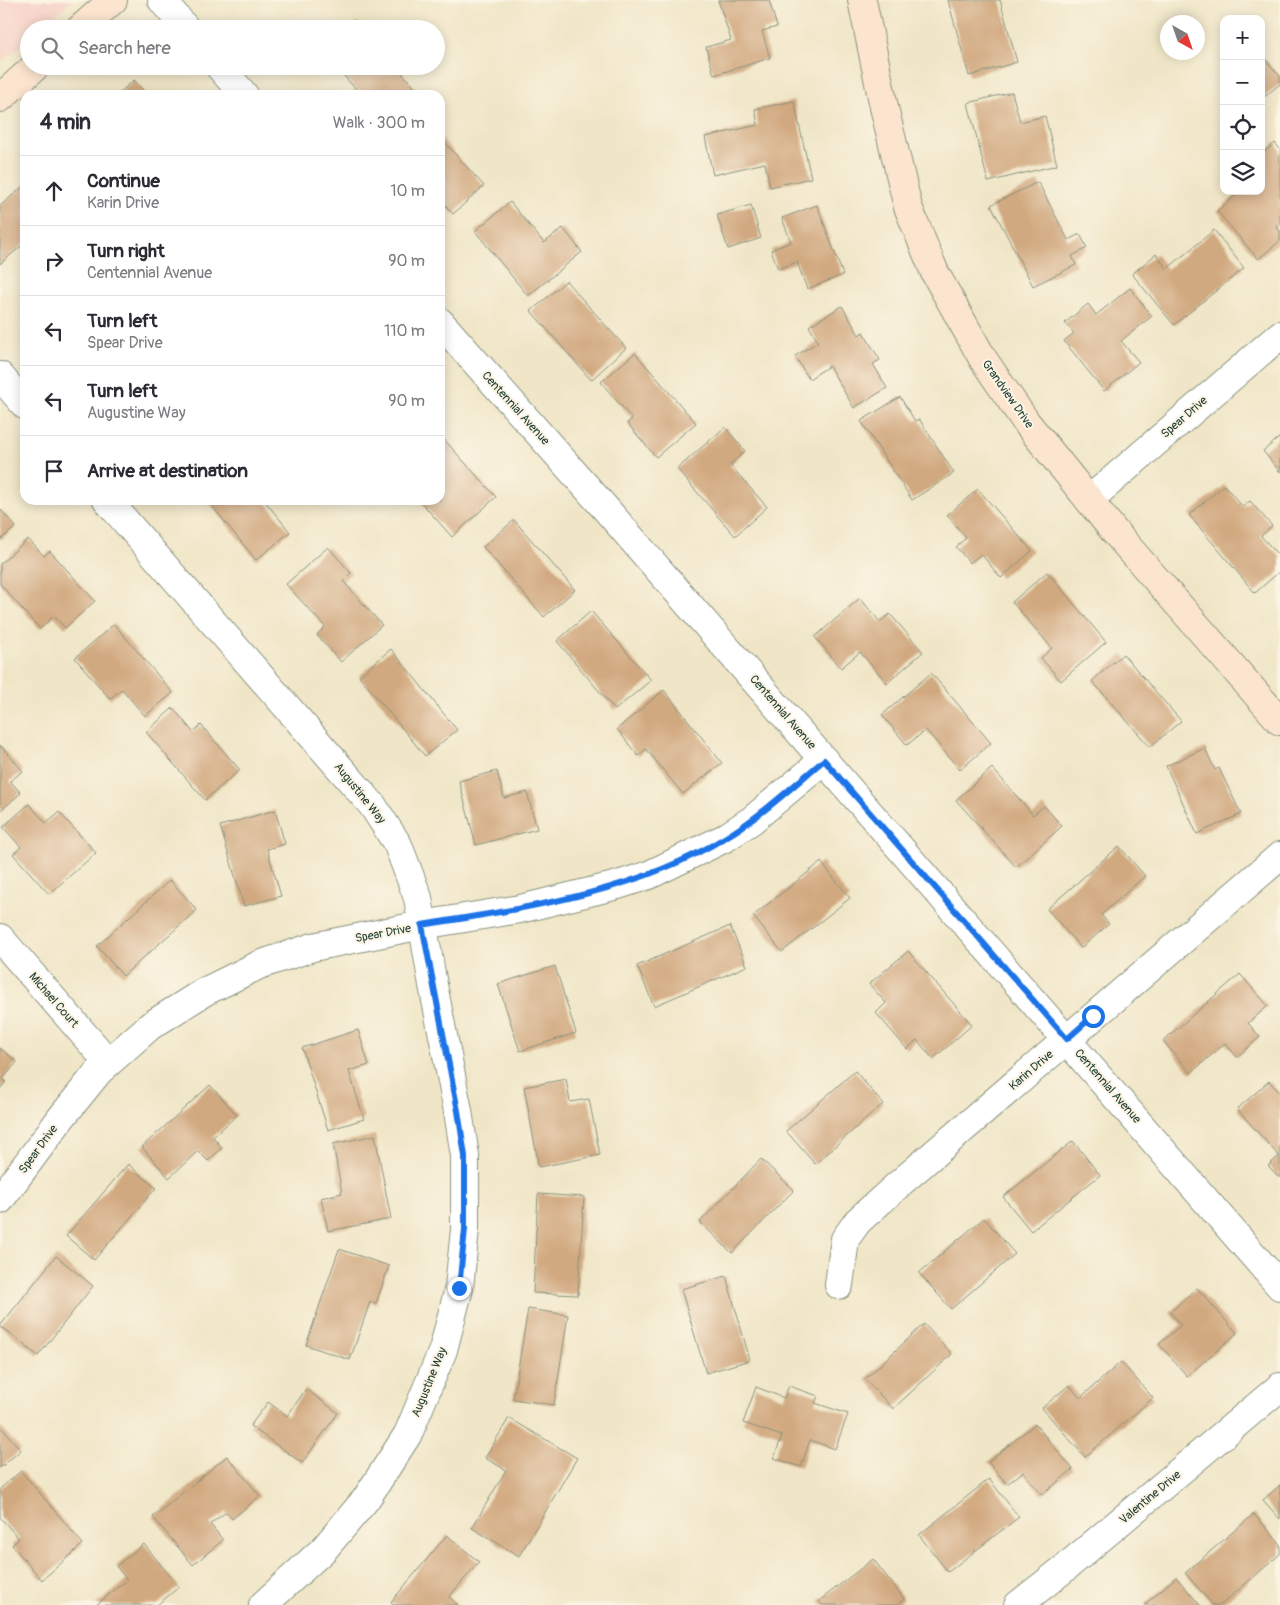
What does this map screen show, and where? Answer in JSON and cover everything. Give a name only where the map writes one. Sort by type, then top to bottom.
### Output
[{"type":"street","points":[[90,20],[113,0]]},
{"type":"street","points":[[162,0],[179,20]]},
{"type":"street","name":"Grandview Drive","points":[[862,0],[884,107],[908,207],[935,273],[983,359],[1026,422],[1114,531],[1280,721]]},
{"type":"street","points":[[0,98],[26,75]]},
{"type":"street","points":[[227,75],[240,90]]},
{"type":"street","name":"Centennial Avenue","points":[[445,328],[605,508],[1280,1286]]},
{"type":"street","name":"Spear Drive","points":[[1089,500],[1280,335]]},
{"type":"street","points":[[0,376],[20,399]]},
{"type":"street","name":"Augustine Way","points":[[111,505],[373,806],[398,845],[418,898],[465,1156],[465,1229],[459,1288],[443,1350],[408,1434],[366,1499],[324,1549],[263,1605]]},
{"type":"street","name":"Spear Drive","points":[[0,1200],[26,1168],[61,1118],[108,1062],[150,1026],[204,992],[259,965],[313,947],[422,925],[520,909],[618,885],[649,875],[725,838],[752,820],[824,760]]},
{"type":"street","name":"Karin Drive","points":[[839,1285],[844,1239],[858,1221],[898,1184],[1280,856]]},
{"type":"street","name":"Michael Court","points":[[0,938],[108,1062]]},
{"type":"street","name":"Valentine Drive","points":[[1018,1605],[1072,1562],[1280,1386]]},
{"type":"shaded area","points":[[0,0],[72,0],[49,20],[20,20],[20,46],[0,63]]},
{"type":"building","points":[[718,0],[769,0],[777,27],[762,31],[770,58],[714,75],[706,47],[731,40]]},
{"type":"building","points":[[948,0],[1000,0],[1017,62],[969,76]]},
{"type":"building","points":[[1265,59],[1280,76],[1280,84],[1265,96]]},
{"type":"building","points":[[343,75],[404,75],[416,89],[415,90],[357,90]]},
{"type":"building","points":[[134,80],[143,90],[123,90]]},
{"type":"building","points":[[1012,92],[1020,122],[1045,116],[1057,165],[988,182],[968,103]]},
{"type":"building","points":[[794,101],[811,178],[770,187],[765,163],[713,175],[705,137],[758,125],[755,109]]},
{"type":"building","points":[[445,143],[484,186],[453,214],[445,205]]},
{"type":"building","points":[[1275,143],[1280,149],[1280,224],[1276,227],[1280,231],[1280,241],[1258,259],[1217,211],[1236,195],[1265,195],[1265,152]]},
{"type":"building","points":[[1038,182],[1068,240],[1080,234],[1087,248],[1072,256],[1076,265],[1033,286],[991,205]]},
{"type":"building","points":[[20,189],[20,247],[0,264],[0,206]]},
{"type":"building","points":[[510,202],[544,243],[563,228],[582,252],[528,296],[475,231]]},
{"type":"building","points":[[751,205],[761,238],[728,249],[717,215]]},
{"type":"building","points":[[817,205],[843,275],[807,289],[797,262],[778,269],[771,250],[791,242],[782,218]]},
{"type":"building","points":[[1214,230],[1244,268],[1174,325],[1132,274],[1156,254],[1167,269]]},
{"type":"building","points":[[566,281],[626,348],[591,380],[531,311]]},
{"type":"building","points":[[1130,288],[1152,316],[1121,341],[1139,362],[1104,391],[1064,341],[1074,333],[1065,323],[1088,304],[1096,315]]},
{"type":"building","points":[[842,306],[859,335],[863,332],[880,360],[873,364],[887,388],[854,408],[829,366],[809,379],[795,356],[818,342],[809,326]]},
{"type":"building","points":[[635,353],[696,423],[656,457],[627,423],[632,419],[601,382]]},
{"type":"building","points":[[900,397],[915,421],[919,419],[954,473],[912,500],[861,421]]},
{"type":"building","points":[[725,427],[745,451],[730,465],[767,507],[735,536],[677,469]]},
{"type":"building","points":[[1280,437],[1280,472],[1263,451]]},
{"type":"building","points":[[445,441],[496,497],[452,537],[423,505],[445,505]]},
{"type":"building","points":[[1224,485],[1243,507],[1250,501],[1272,526],[1261,536],[1280,557],[1280,571],[1255,593],[1189,515]]},
{"type":"building","points":[[978,489],[1032,551],[1001,578],[981,554],[970,563],[956,547],[966,538],[947,515]]},
{"type":"building","points":[[211,505],[268,505],[290,532],[256,560]]},
{"type":"building","points":[[0,509],[16,527],[0,540]]},
{"type":"building","points":[[514,520],[575,590],[544,617],[483,547]]},
{"type":"building","points":[[28,539],[44,556],[50,551],[95,601],[65,628],[54,616],[40,629],[0,584],[0,564]]},
{"type":"building","points":[[328,547],[351,573],[343,581],[382,625],[341,662],[317,635],[325,627],[286,584]]},
{"type":"building","points":[[1047,572],[1106,642],[1061,681],[1041,658],[1052,648],[1012,602]]},
{"type":"building","points":[[860,598],[880,622],[890,614],[923,652],[887,683],[860,652],[841,668],[815,637]]},
{"type":"building","points":[[591,611],[651,680],[615,710],[557,641]]},
{"type":"building","points":[[114,624],[173,693],[145,716],[122,689],[110,699],[75,658]]},
{"type":"building","points":[[391,649],[457,730],[425,756],[359,676]]},
{"type":"building","points":[[1123,654],[1181,721],[1150,747],[1092,681]]},
{"type":"building","points":[[931,673],[991,743],[960,770],[926,730],[907,745],[882,715]]},
{"type":"building","points":[[664,690],[722,763],[683,794],[646,749],[638,756],[617,729]]},
{"type":"building","points":[[173,708],[193,732],[201,725],[240,770],[205,800],[146,732]]},
{"type":"building","points":[[0,745],[23,771],[10,781],[21,793],[0,811]]},
{"type":"building","points":[[1205,748],[1215,770],[1219,768],[1241,814],[1197,834],[1166,766]]},
{"type":"building","points":[[992,768],[1033,815],[1044,806],[1062,826],[1016,867],[956,800]]},
{"type":"building","points":[[497,771],[504,798],[527,792],[537,829],[476,845],[459,781]]},
{"type":"building","points":[[29,804],[46,823],[59,812],[96,853],[49,894],[13,854],[21,847],[3,827]]},
{"type":"building","points":[[275,810],[285,844],[267,849],[281,896],[244,906],[220,826]]},
{"type":"building","points":[[1119,846],[1145,876],[1101,915],[1109,924],[1081,948],[1047,909]]},
{"type":"building","points":[[821,862],[850,898],[782,952],[753,916]]},
{"type":"building","points":[[170,880],[197,910],[123,976],[97,946]]},
{"type":"building","points":[[730,926],[747,966],[654,1006],[637,966]]},
{"type":"building","points":[[908,951],[972,1025],[933,1059],[917,1040],[907,1049],[876,1013],[886,1003],[869,984]]},
{"type":"building","points":[[555,966],[576,1033],[520,1051],[498,984]]},
{"type":"building","points":[[1240,974],[1268,1006],[1248,1023],[1260,1037],[1237,1057],[1225,1043],[1191,1073],[1163,1041]]},
{"type":"building","points":[[358,1030],[369,1065],[349,1071],[364,1119],[328,1130],[302,1048]]},
{"type":"building","points":[[0,1048],[17,1062],[3,1079],[6,1082],[0,1089]]},
{"type":"building","points":[[855,1071],[883,1104],[815,1164],[786,1131]]},
{"type":"building","points":[[566,1079],[570,1102],[589,1099],[600,1155],[539,1167],[524,1087]]},
{"type":"building","points":[[1269,1081],[1280,1093],[1280,1178],[1268,1166],[1279,1156],[1237,1109]]},
{"type":"building","points":[[210,1085],[237,1115],[213,1137],[222,1148],[208,1161],[198,1151],[169,1178],[142,1147]]},
{"type":"building","points":[[375,1135],[391,1219],[328,1231],[321,1198],[342,1193],[333,1144]]},
{"type":"building","points":[[1073,1141],[1100,1175],[1031,1231],[1003,1197]]},
{"type":"building","points":[[761,1159],[794,1190],[732,1253],[700,1222]]},
{"type":"building","points":[[128,1164],[156,1188],[94,1260],[66,1236]]},
{"type":"building","points":[[538,1194],[584,1197],[578,1295],[533,1293]]},
{"type":"building","points":[[984,1218],[1015,1254],[951,1309],[919,1273]]},
{"type":"building","points":[[339,1249],[389,1266],[376,1303],[370,1302],[350,1360],[306,1345]]},
{"type":"building","points":[[56,1256],[93,1286],[38,1356],[0,1326]]},
{"type":"building","points":[[726,1276],[750,1360],[706,1373],[681,1289]]},
{"type":"building","points":[[1197,1288],[1237,1333],[1187,1376],[1159,1344],[1181,1325],[1170,1312]]},
{"type":"building","points":[[528,1309],[568,1315],[554,1405],[513,1399]]},
{"type":"building","points":[[924,1324],[952,1354],[893,1409],[865,1379]]},
{"type":"building","points":[[1121,1362],[1153,1398],[1085,1457],[1042,1408],[1069,1385],[1080,1398]]},
{"type":"building","points":[[789,1386],[818,1396],[815,1403],[848,1414],[835,1449],[810,1440],[801,1467],[774,1458],[782,1436],[743,1423],[756,1387],[784,1398]]},
{"type":"building","points":[[306,1389],[338,1413],[302,1463],[250,1426],[268,1402],[287,1416]]},
{"type":"building","points":[[509,1418],[577,1458],[519,1556],[472,1528],[506,1470],[485,1458]]},
{"type":"building","points":[[1035,1424],[1073,1469],[1042,1495],[1023,1472],[1007,1484],[988,1462]]},
{"type":"building","points":[[0,1426],[21,1450],[0,1468]]},
{"type":"building","points":[[227,1456],[260,1496],[232,1519],[226,1512],[210,1524],[223,1540],[193,1565],[153,1517]]},
{"type":"building","points":[[21,1471],[83,1544],[42,1580],[12,1545],[19,1539],[0,1517],[0,1489]]},
{"type":"building","points":[[989,1479],[1019,1517],[948,1572],[919,1535]]},
{"type":"building","points":[[1280,1485],[1280,1519],[1263,1500]]},
{"type":"building","points":[[1254,1514],[1280,1544],[1280,1554],[1221,1605],[1213,1605],[1185,1573]]},
{"type":"building","points":[[447,1535],[479,1562],[449,1597],[458,1605],[394,1605],[391,1602]]},
{"type":"building","points":[[144,1544],[179,1587],[157,1605],[96,1605],[127,1580],[116,1566]]},
{"type":"building","points":[[873,1559],[904,1599],[897,1605],[822,1605],[819,1601]]},
{"type":"building","points":[[1176,1577],[1200,1605],[1144,1605]]},
{"type":"route","points":[[459,1288],[465,1229],[465,1156],[422,925],[520,909],[618,885],[649,875],[673,865],[725,838],[752,820],[824,760],[1067,1039],[1093,1016]]}]
